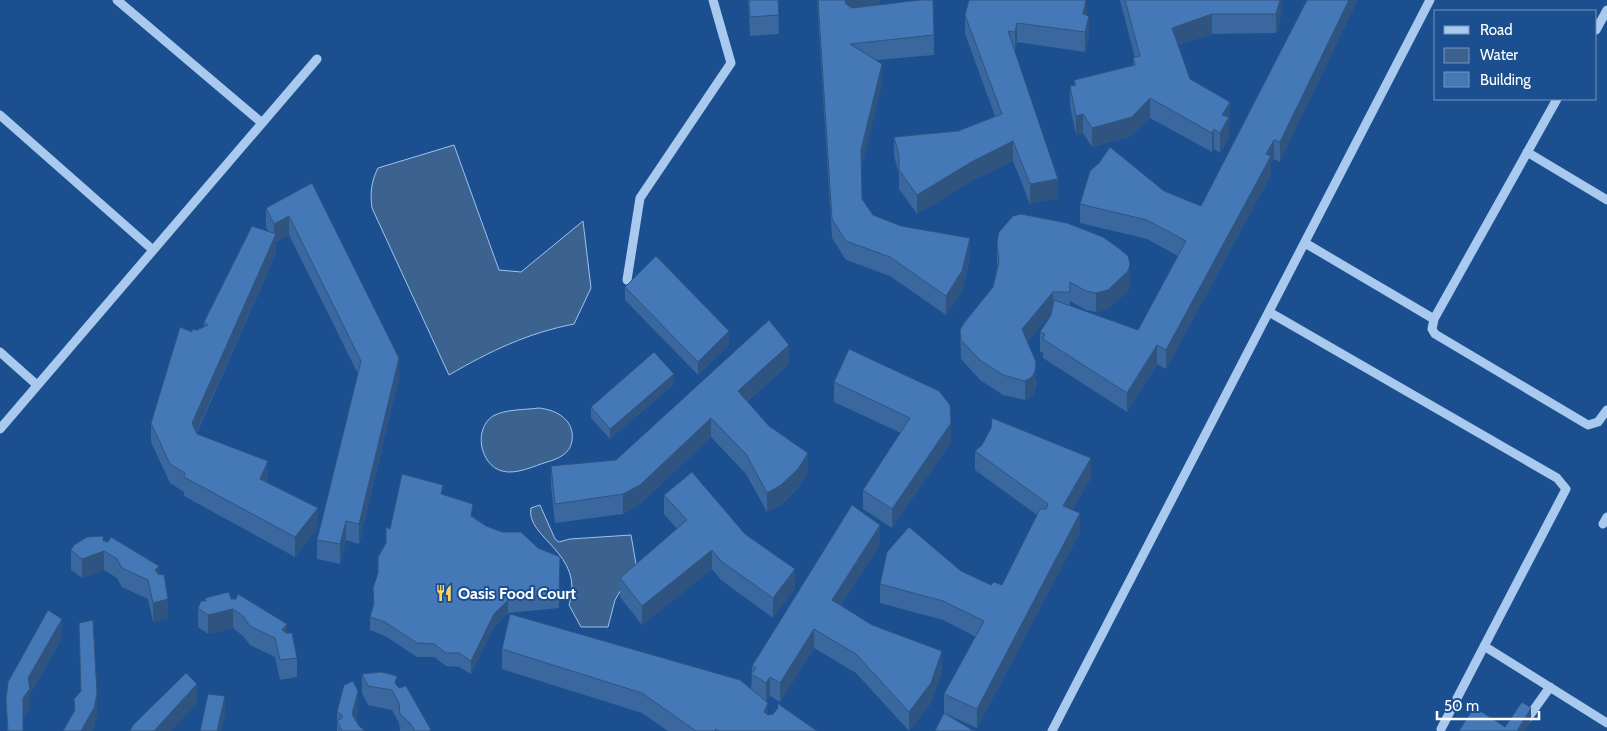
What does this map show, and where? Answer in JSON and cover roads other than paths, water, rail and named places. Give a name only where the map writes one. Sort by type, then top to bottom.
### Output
[{"type":"street","points":[[117,0],[262,123]]},
{"type":"street","points":[[628,280],[640,198],[731,63],[713,0]]},
{"type":"street","points":[[1052,731],[1430,0]]},
{"type":"street","points":[[1597,28],[1607,10]]},
{"type":"street","points":[[0,429],[317,58]]},
{"type":"street","points":[[1556,100],[1434,319],[1432,329],[1435,334],[1588,425],[1598,422],[1607,410]]},
{"type":"street","points":[[0,115],[153,250]]},
{"type":"street","points":[[1527,152],[1607,200]]},
{"type":"street","points":[[1305,243],[1434,319]]},
{"type":"street","points":[[1269,312],[1563,482],[1566,489],[1441,729]]},
{"type":"street","points":[[0,352],[37,385]]},
{"type":"street","points":[[1484,646],[1607,722]]},
{"type":"street","points":[[1527,719],[1550,687]]},
{"type":"water","points":[[454,145],[499,270],[521,272],[583,221],[591,288],[574,324],[541,332],[510,344],[479,358],[449,375],[372,208],[371,192],[372,183],[378,168]]},
{"type":"water","points":[[539,408],[558,414],[571,427],[572,441],[566,453],[531,468],[513,472],[502,471],[488,462],[484,454],[481,438],[487,422],[493,416],[503,412]]},
{"type":"water","points":[[540,505],[555,539],[559,542],[570,539],[631,535],[636,564],[615,600],[608,627],[581,627],[569,605],[572,587],[569,572],[563,559],[537,528],[532,519],[531,508]]},
{"type":"place","name":"Oasis Food Court","points":[[444,593]]}]
